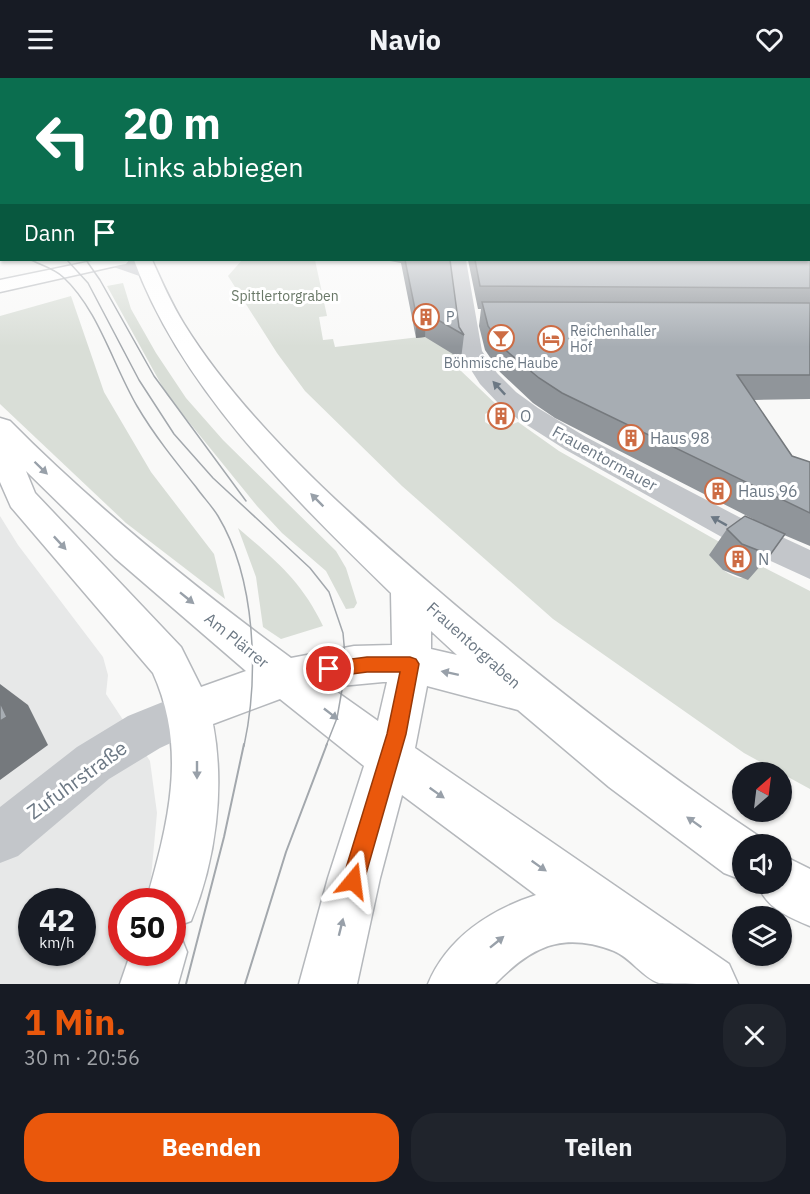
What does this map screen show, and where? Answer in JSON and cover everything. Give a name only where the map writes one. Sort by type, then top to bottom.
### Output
[{"type":"main road","points":[[0,286],[108,262]]},
{"type":"main road","name":"Frauentorgraben","points":[[151,264],[174,326],[232,405],[308,492],[409,587],[527,692],[641,783],[732,848]]},
{"type":"main road","points":[[0,279],[26,280]]},
{"type":"main road","name":"Am Plärrer","points":[[0,427],[88,513],[285,678],[389,759],[634,932]]},
{"type":"main road","points":[[0,445],[22,499],[167,660],[178,678],[190,712],[196,750],[197,793],[190,837],[176,888]]},
{"type":"main road","points":[[328,984],[353,881],[399,723],[410,664],[412,625],[409,587]]},
{"type":"main road","points":[[190,712],[285,678],[367,664],[410,664],[527,692]]},
{"type":"main road","points":[[792,887],[810,899]]},
{"type":"main road","points":[[457,984],[478,958],[503,936],[537,921],[560,915],[591,916],[634,932],[709,984]]},
{"type":"main road","points":[[149,984],[155,966]]},
{"type":"street","name":"Frauentormauer","points":[[457,262],[465,302],[477,318],[464,332],[475,360],[505,395],[534,417],[573,441],[762,545],[810,565]]},
{"type":"street","name":"Zufuhrstraße","points":[[0,838],[93,763],[144,732],[190,712]]},
{"type":"shaded area","points":[[0,516],[18,545],[103,657],[108,675],[106,694],[150,761],[157,813],[148,888],[108,888],[108,966],[128,966],[123,984],[0,984]]},
{"type":"green space","name":"Spittlertorgraben","points":[[240,262],[315,262],[327,316],[319,317],[323,340],[333,339],[335,347],[445,334],[460,370],[499,407],[485,414],[485,422],[501,427],[518,422],[559,451],[723,544],[723,570],[729,574],[739,578],[747,577],[759,565],[810,591],[810,789],[792,779],[792,762],[760,762],[744,753],[553,619],[402,486],[305,391],[277,353],[228,276]]},
{"type":"green space","points":[[123,283],[131,309],[156,353],[186,398],[223,440],[336,551],[346,568],[357,603],[354,608],[346,609],[326,571],[282,533],[257,506],[167,395],[107,286]]},
{"type":"green space","points":[[71,296],[104,392],[151,472],[214,554],[225,599],[126,523],[0,404],[0,316]]},
{"type":"green space","points":[[238,528],[296,583],[323,626],[281,639],[263,627],[256,577]]},
{"type":"building","points":[[405,262],[450,262],[459,327],[464,335],[426,313],[416,314]]},
{"type":"building","points":[[475,262],[810,262],[810,288],[480,286]]},
{"type":"building","points":[[482,302],[810,303],[810,375],[737,375],[792,456],[810,462],[810,513],[562,393],[539,378],[503,348],[488,326]]},
{"type":"building","points":[[745,516],[785,534],[770,555],[742,544],[727,529]]},
{"type":"building","points":[[0,702],[7,717],[0,721]]},
{"type":"tram line","points":[[36,262],[60,274],[86,305],[144,417],[165,448],[216,512],[231,541],[247,598],[251,628],[252,689],[244,746]]},
{"type":"tram line","points":[[69,262],[88,283],[139,380],[174,434],[213,478],[310,568],[329,592],[343,633],[346,667],[337,718],[326,746]]},
{"type":"tram line","points":[[88,262],[154,376],[246,501]]},
{"type":"tram line","points":[[186,984],[224,837],[244,744]]},
{"type":"tram line","points":[[245,984],[286,852],[327,744]]},
{"type":"place","name":"P","points":[[426,317]]},
{"type":"place","name":"Böhmische Haube","points":[[501,338]]},
{"type":"place","name":"Reichenhaller Hof","points":[[551,339]]},
{"type":"place","name":"O","points":[[501,416]]},
{"type":"place","name":"Haus 98","points":[[631,438]]},
{"type":"place","name":"Haus 96","points":[[718,491]]},
{"type":"place","name":"N","points":[[738,559]]},
{"type":"route","points":[[329,669],[367,664],[410,664],[397,734],[353,881]]}]
